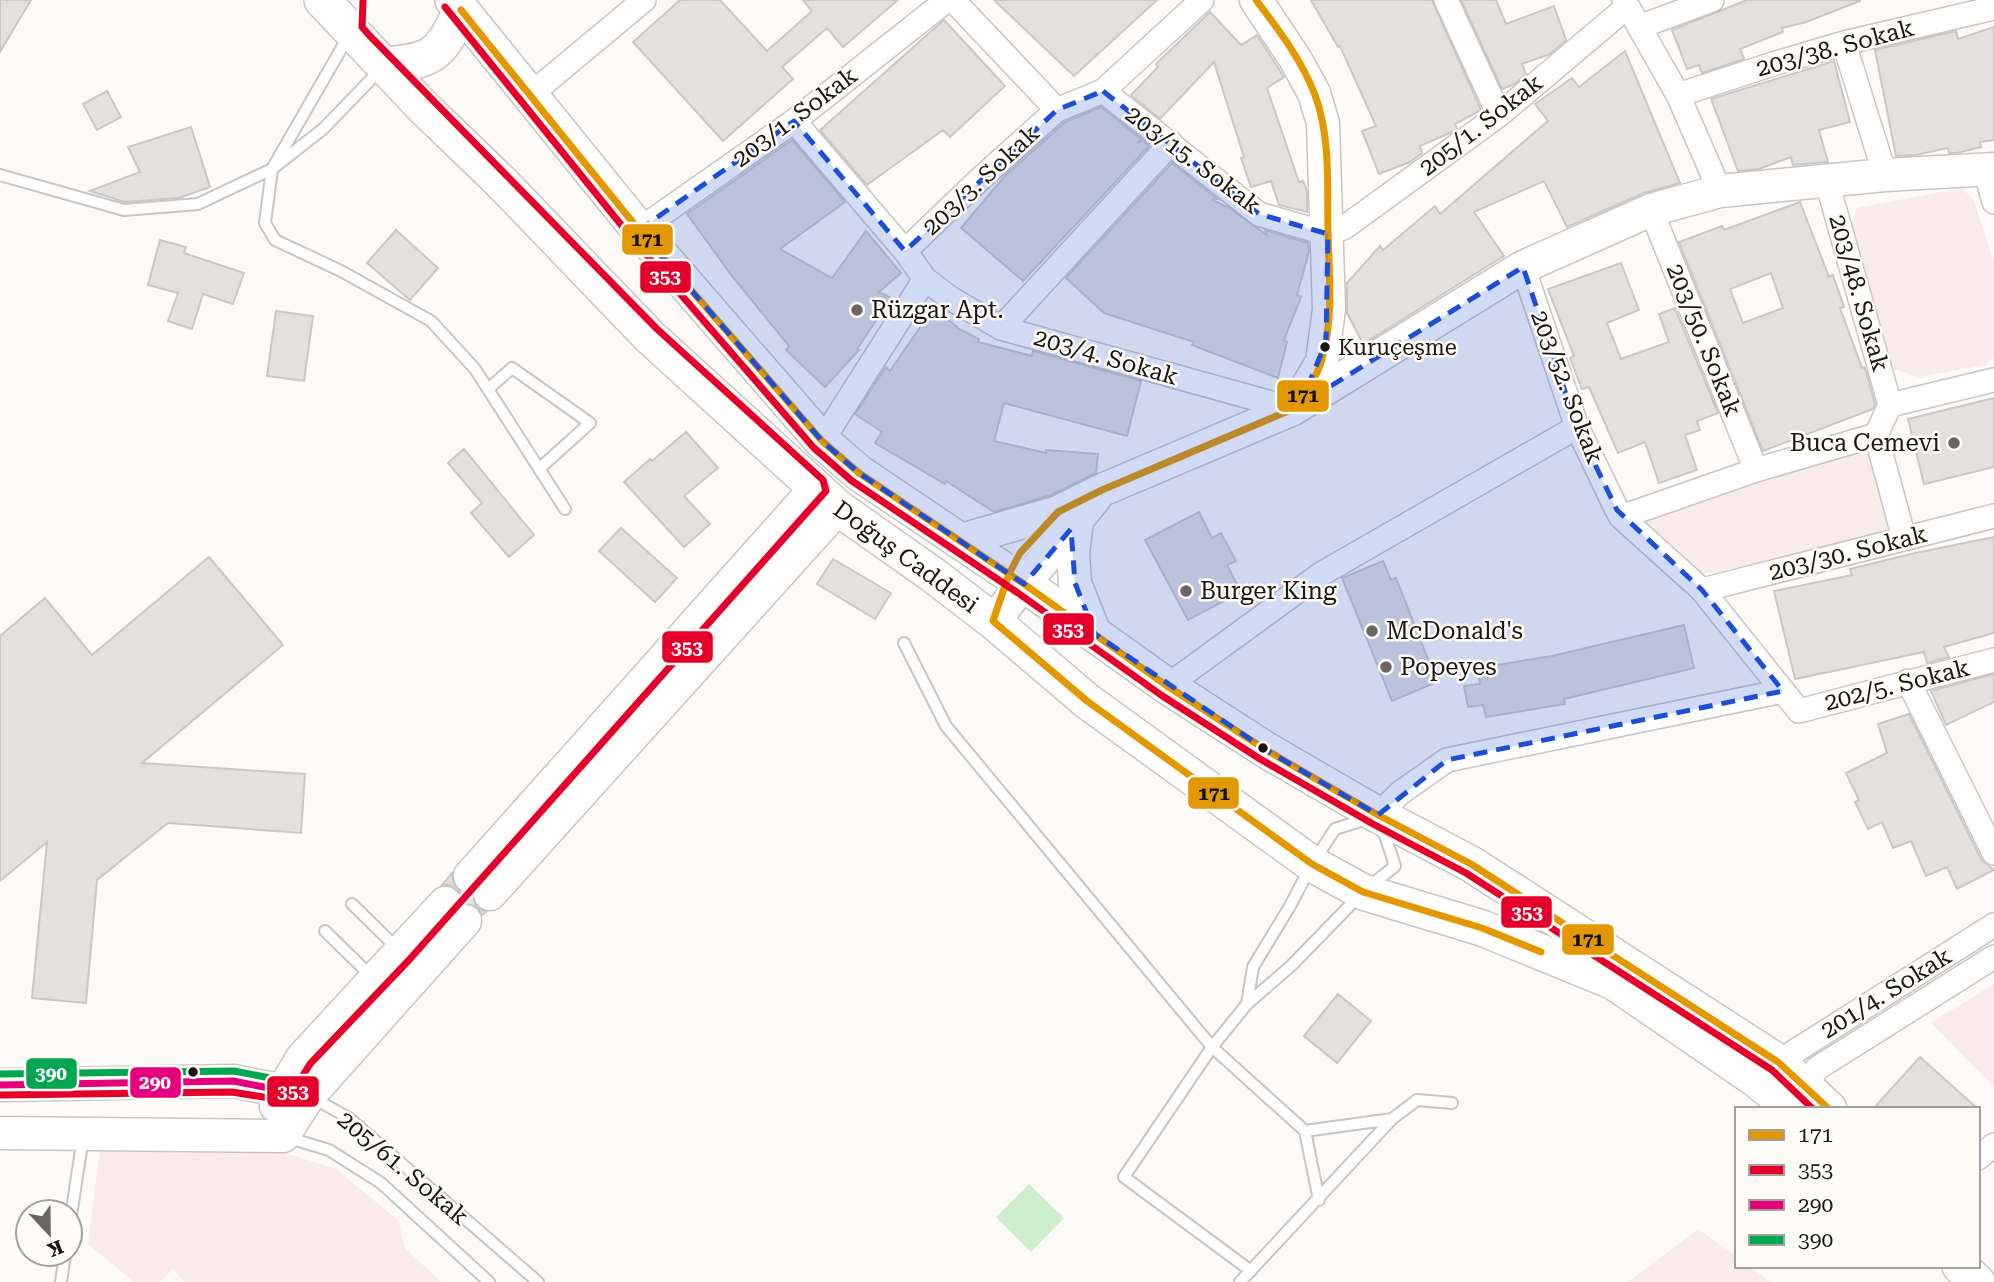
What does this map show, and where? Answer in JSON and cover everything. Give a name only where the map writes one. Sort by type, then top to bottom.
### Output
[{"type":"main road","points":[[322,0],[352,16]]},
{"type":"main road","points":[[1256,0],[1296,60],[1314,93],[1323,123],[1330,281],[1326,342],[1317,372],[1293,410]]},
{"type":"main road","points":[[385,65],[419,61],[433,54],[444,43],[459,3]]},
{"type":"main road","name":"Doğuş Caddesi","points":[[459,3],[639,230],[822,441],[859,473],[1016,579],[1167,686],[1266,750],[1378,815],[1471,864],[1778,1062],[1810,1102]]},
{"type":"main road","name":"Doğuş Caddesi","points":[[352,16],[385,65],[423,107],[502,183],[650,337],[827,498],[993,621],[1087,701],[1312,864],[1363,892],[1482,928],[1614,982],[1754,1078],[1810,1102]]},
{"type":"main road","points":[[993,621],[1016,579],[1067,517],[1102,490],[1293,410],[1523,267],[1651,210],[1720,191],[1885,175],[1989,169]]},
{"type":"main road","points":[[480,885],[827,498]]},
{"type":"main road","points":[[958,541],[1067,517]]},
{"type":"main road","points":[[1067,517],[1075,583],[1095,634]]},
{"type":"main road","points":[[273,1136],[296,1093],[455,912]]},
{"type":"main road","name":"205/61. Sokak","points":[[0,1085],[233,1081],[296,1093]]},
{"type":"main road","name":"205/61. Sokak","points":[[0,1133],[273,1136]]},
{"type":"main road","points":[[1980,1262],[1994,1276]]},
{"type":"main road","points":[[1962,1268],[1977,1282]]},
{"type":"street","points":[[530,95],[644,0]]},
{"type":"street","name":"203/1. Sokak","points":[[639,230],[794,121],[947,0]]},
{"type":"street","name":"203/3. Sokak","points":[[953,0],[1057,110]]},
{"type":"street","name":"203/3. Sokak","points":[[905,251],[980,178],[1057,110],[1103,91],[1202,0]]},
{"type":"street","points":[[1446,0],[1499,115]]},
{"type":"street","points":[[1639,27],[1712,0]]},
{"type":"street","points":[[1625,3],[1678,95],[1720,191]]},
{"type":"street","name":"205/1. Sokak","points":[[1328,234],[1345,227],[1499,115],[1625,3]]},
{"type":"street","name":"203/38. Sokak","points":[[1678,95],[1844,43],[1994,8]]},
{"type":"street","points":[[1844,43],[1885,175]]},
{"type":"street","name":"203/15. Sokak","points":[[1103,91],[1259,214],[1328,234]]},
{"type":"street","name":"203/4. Sokak","points":[[794,121],[905,251],[925,279],[950,298],[1001,327],[1293,410]]},
{"type":"street","points":[[1001,327],[1171,144]]},
{"type":"street","points":[[1989,169],[1994,202]]},
{"type":"street","name":"203/48. Sokak","points":[[1827,181],[1890,405]]},
{"type":"street","name":"203/50. Sokak","points":[[1651,210],[1756,470]]},
{"type":"street","name":"203/52. Sokak","points":[[1523,267],[1577,427],[1621,517],[1702,590],[1799,711]]},
{"type":"street","points":[[822,441],[925,279]]},
{"type":"street","points":[[1904,538],[1876,435],[1890,405],[1994,380]]},
{"type":"street","points":[[1167,686],[1321,575],[1577,427]]},
{"type":"street","points":[[1621,517],[1756,470],[1876,435]]},
{"type":"street","name":"203/30. Sokak","points":[[1702,590],[1994,516]]},
{"type":"street","name":"202/5. Sokak","points":[[1799,711],[1994,660]]},
{"type":"street","points":[[1908,681],[1994,853]]},
{"type":"street","points":[[1378,815],[1400,793],[1447,760],[1783,691]]},
{"type":"street","name":"201/4. Sokak","points":[[1778,1062],[1994,925]]},
{"type":"street","name":"201/4. Sokak","points":[[1810,1102],[1816,1069],[1994,957]]},
{"type":"street","points":[[1980,1156],[1994,1145]]},
{"type":"lane","points":[[352,16],[272,169],[265,223],[275,240],[341,271],[431,321],[475,369],[565,509]]},
{"type":"lane","points":[[0,175],[124,210],[198,204],[272,169],[323,129],[385,65]]},
{"type":"lane","points":[[488,389],[512,368],[590,423],[539,469]]},
{"type":"lane","points":[[904,643],[946,726],[1212,1047],[1305,1131],[1319,1200]]},
{"type":"lane","points":[[1247,1004],[1253,967],[1335,829],[1378,815],[1395,866],[1363,892],[1292,965],[1247,1004],[1212,1047],[1124,1177],[1251,1271]]},
{"type":"lane","points":[[352,904],[411,962]]},
{"type":"lane","points":[[325,931],[386,990]]},
{"type":"lane","name":"205/61. Sokak","points":[[296,1093],[348,1118],[538,1282]]},
{"type":"lane","points":[[1240,1282],[1392,1119],[1417,1100],[1452,1104]]},
{"type":"lane","points":[[1305,1131],[1392,1119]]},
{"type":"lane","points":[[74,1198],[83,1134]]},
{"type":"lane","name":"205/61. Sokak","points":[[273,1136],[329,1150],[381,1183],[489,1282]]},
{"type":"highlighted area","points":[[1103,91],[1259,214],[1328,234],[1326,342],[1300,405],[1523,267],[1577,427],[1617,510],[1702,590],[1783,691],[1447,760],[1378,815],[1266,750],[1095,634],[1075,583],[1071,529],[1024,584],[859,473],[822,441],[639,230],[794,121],[905,251],[1057,110]]},
{"type":"shaded area","points":[[1962,188],[1974,200],[1994,263],[1994,356],[1986,365],[1918,377],[1890,368],[1851,228],[1857,208]]},
{"type":"shaded area","points":[[1869,444],[1894,533],[1701,575],[1643,521]]},
{"type":"shaded area","points":[[1994,984],[1994,1087],[1931,1023]]},
{"type":"shaded area","points":[[100,1150],[276,1150],[336,1169],[399,1221],[404,1247],[441,1282],[184,1282],[173,1269],[160,1282],[134,1282],[88,1244]]},
{"type":"shaded area","points":[[1029,1184],[1064,1218],[1031,1252],[996,1217]]},
{"type":"shaded area","points":[[1698,1229],[1735,1256],[1735,1268],[1752,1268],[1770,1282],[1628,1282]]},
{"type":"building","points":[[0,0],[31,0],[0,52]]},
{"type":"building","points":[[680,0],[720,0],[767,51],[812,11],[803,0],[898,0],[843,47],[827,28],[782,67],[793,79],[723,141],[633,42]]},
{"type":"building","points":[[994,0],[1157,0],[1074,76]]},
{"type":"building","points":[[1311,0],[1432,0],[1481,110],[1455,124],[1457,129],[1452,132],[1420,146],[1422,153],[1410,162],[1379,174],[1362,131],[1376,126],[1340,46],[1338,47]]},
{"type":"building","points":[[1461,0],[1496,0],[1506,24],[1554,6],[1566,40],[1550,54],[1522,64],[1526,74],[1515,84],[1502,89]]},
{"type":"building","points":[[1747,0],[1860,1],[1806,22],[1782,28],[1783,32],[1740,49],[1744,59],[1702,73],[1699,65],[1687,69],[1672,30]]},
{"type":"building","points":[[1210,12],[1241,45],[1257,35],[1284,77],[1267,88],[1299,182],[1303,181],[1307,191],[1307,212],[1279,205],[1271,181],[1251,187],[1214,62],[1160,119],[1131,95],[1158,67],[1156,64]]},
{"type":"building","points":[[944,20],[1005,86],[950,137],[943,130],[867,185],[820,130]]},
{"type":"building","points":[[1994,27],[1994,140],[1980,142],[1981,147],[1957,153],[1949,153],[1948,148],[1896,156],[1875,50],[1956,31],[1958,39]]},
{"type":"building","points":[[1625,51],[1680,183],[1644,193],[1567,227],[1544,181],[1474,212],[1504,256],[1363,344],[1347,313],[1347,283],[1380,246],[1383,250],[1435,206],[1440,214],[1548,121],[1535,104],[1572,78],[1579,87]]},
{"type":"building","points":[[1834,61],[1850,122],[1819,130],[1828,162],[1793,165],[1791,157],[1759,169],[1738,171],[1711,99]]},
{"type":"building","points":[[107,91],[121,117],[97,130],[83,104]]},
{"type":"building","points":[[1101,107],[1141,139],[1137,143],[1143,140],[1149,146],[1023,281],[961,228],[1004,177],[1065,122]]},
{"type":"building","points":[[191,127],[210,187],[179,198],[125,202],[90,191],[140,172],[128,147]]},
{"type":"building","points":[[792,140],[845,202],[780,249],[832,278],[866,231],[901,273],[879,292],[891,298],[857,349],[859,350],[825,387],[786,350],[789,346],[732,276],[687,214]]},
{"type":"building","points":[[1172,163],[1217,199],[1213,200],[1267,235],[1265,230],[1308,243],[1309,251],[1297,295],[1301,297],[1284,340],[1287,342],[1278,378],[1192,345],[1194,342],[1104,313],[1066,278]]},
{"type":"building","points":[[1800,202],[1829,277],[1833,275],[1844,307],[1840,308],[1862,368],[1866,371],[1875,404],[1873,409],[1763,451],[1679,242],[1722,226],[1724,230]],"holes":[[[1771,273],[1783,308],[1743,323],[1730,289]]]},
{"type":"building","points":[[396,230],[438,268],[410,300],[367,263]]},
{"type":"building","points":[[160,240],[186,247],[184,253],[244,273],[233,304],[203,294],[192,329],[168,321],[178,293],[148,285]]},
{"type":"building","points":[[1621,263],[1639,310],[1607,323],[1621,359],[1669,342],[1659,314],[1675,308],[1718,413],[1697,421],[1700,430],[1685,435],[1697,470],[1659,483],[1645,442],[1618,453],[1589,387],[1582,389],[1570,358],[1574,356],[1548,289]]},
{"type":"building","points":[[934,307],[959,329],[979,339],[978,342],[1032,356],[1033,351],[1141,381],[1127,436],[1004,403],[994,441],[1046,453],[1046,450],[1098,454],[1096,473],[1051,495],[994,512],[946,481],[945,484],[875,443],[882,432],[855,414],[886,367],[890,371]]},
{"type":"building","points":[[276,311],[313,316],[304,381],[267,376]]},
{"type":"building","name":"Buca Cemevi","points":[[1994,398],[1994,467],[1924,484],[1908,419]]},
{"type":"building","points":[[686,432],[718,468],[684,496],[710,524],[684,547],[624,482]]},
{"type":"building","points":[[464,449],[534,535],[509,557],[471,513],[482,503],[448,463]]},
{"type":"building","points":[[1199,512],[1212,538],[1221,533],[1236,561],[1227,565],[1241,592],[1188,620],[1145,540]]},
{"type":"building","points":[[621,528],[677,578],[655,602],[599,551]]},
{"type":"building","points":[[1994,537],[1994,633],[1944,647],[1949,657],[1927,663],[1924,652],[1795,679],[1774,591],[1852,575],[1850,569],[1915,553]]},
{"type":"building","points":[[209,557],[283,645],[142,763],[305,774],[301,833],[168,823],[97,880],[86,1003],[32,998],[47,842],[0,881],[0,636],[45,598],[92,655]]},
{"type":"building","points":[[833,559],[891,593],[875,619],[817,584]]},
{"type":"building","points":[[1383,561],[1391,580],[1396,578],[1437,682],[1392,701],[1342,578]]},
{"type":"building","points":[[1684,625],[1694,668],[1564,699],[1565,704],[1486,717],[1483,705],[1468,707],[1464,686],[1480,684],[1478,668],[1552,656]]},
{"type":"building","points":[[1994,674],[1994,702],[1946,725],[1931,691]]},
{"type":"building","points":[[1909,714],[1981,859],[1994,870],[1957,889],[1947,867],[1926,876],[1911,841],[1893,848],[1882,822],[1868,829],[1855,802],[1859,800],[1846,773],[1887,753],[1878,724]]},
{"type":"building","points":[[452,873],[453,882],[457,889],[442,885]]},
{"type":"building","points":[[457,889],[472,894],[477,907],[463,903]]},
{"type":"building","points":[[1338,994],[1371,1021],[1337,1063],[1304,1036]]},
{"type":"building","points":[[1920,1057],[1976,1107],[1875,1107]]},
{"type":"transit line","name":"171","points":[[1256,0],[1303,69],[1315,95],[1324,128],[1330,296],[1326,343],[1317,373],[1293,409],[1102,490],[1058,512],[1020,553],[1009,574],[993,621],[1087,701],[1312,864],[1363,892],[1482,928],[1541,952]]},
{"type":"transit line","name":"353","points":[[0,1095],[232,1092],[282,1100],[289,1098],[310,1064],[409,960],[826,491],[823,480],[657,329],[369,35],[362,27],[363,1]]},
{"type":"transit line","name":"353","points":[[445,7],[631,237],[814,448],[852,481],[1018,593],[1161,695],[1260,759],[1373,824],[1466,873],[1772,1070],[1811,1107]]},
{"type":"transit line","name":"171","points":[[461,10],[639,230],[822,441],[859,473],[1024,584],[1167,686],[1266,750],[1378,815],[1471,864],[1778,1062],[1827,1107]]},
{"type":"transit line","name":"390","points":[[0,1074],[234,1071],[311,1086]]},
{"type":"transit line","name":"290","points":[[0,1085],[233,1081],[309,1096]]},
{"type":"place","name":"Rüzgar Apt.","points":[[857,310]]},
{"type":"place","name":"Kuruçeşme","points":[[1325,347]]},
{"type":"place","name":"Buca Cemevi","points":[[1954,443]]},
{"type":"place","name":"Burger King","points":[[1186,591]]},
{"type":"place","name":"McDonald's","points":[[1372,631]]},
{"type":"place","name":"Popeyes","points":[[1386,667]]}]
